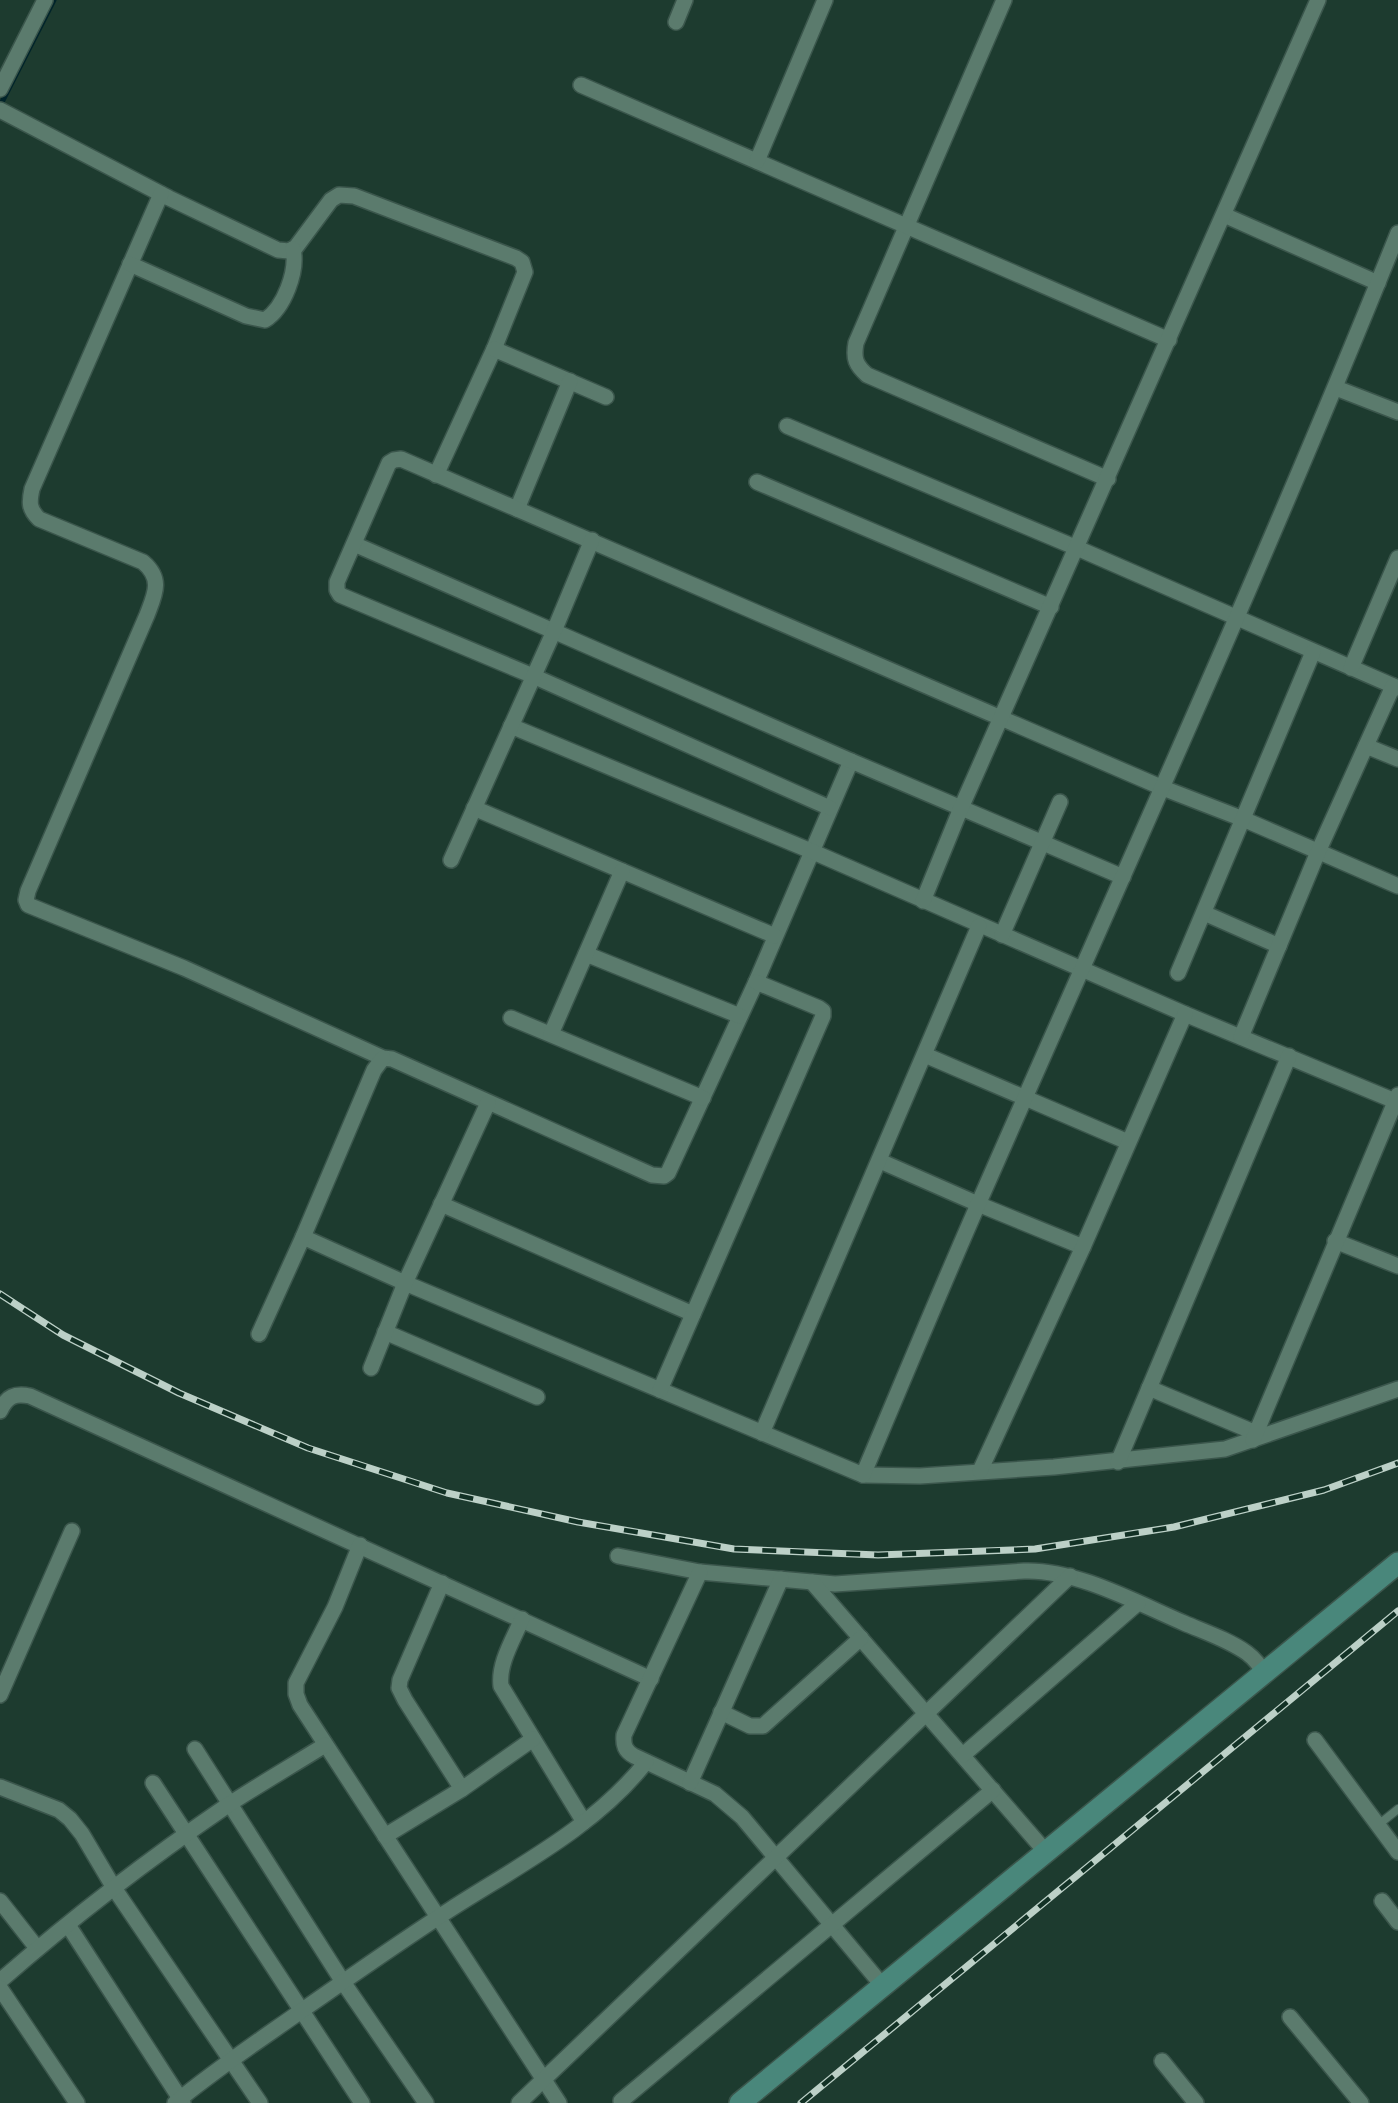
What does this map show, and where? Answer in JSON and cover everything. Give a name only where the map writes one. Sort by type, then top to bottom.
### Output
[{"type":"street","points":[[1,85],[45,0]]},
{"type":"street","points":[[676,22],[685,0]]},
{"type":"street","points":[[757,161],[825,0]]},
{"type":"street","points":[[1004,0],[856,343],[854,356],[856,365],[867,375],[1108,479]]},
{"type":"street","points":[[923,901],[961,808],[1318,0]]},
{"type":"street","points":[[581,85],[1169,340]]},
{"type":"street","points":[[5,113],[161,194],[278,250],[289,251],[296,247],[331,200],[339,195],[354,196],[522,262],[525,272],[494,349],[436,475]]},
{"type":"street","points":[[161,194],[32,489],[29,504],[32,512],[50,525],[143,562],[153,570],[156,579],[155,592],[147,615],[33,879],[26,900],[28,905],[184,968],[383,1058],[392,1059],[658,1177],[668,1173],[703,1098],[756,982],[851,761]]},
{"type":"street","points":[[1224,215],[1378,283]]},
{"type":"street","points":[[863,1475],[1024,1098],[1163,788],[1336,388],[1398,233]]},
{"type":"street","points":[[130,264],[246,316],[265,320],[273,315],[290,283],[296,260],[293,249]]},
{"type":"street","points":[[494,349],[606,397]]},
{"type":"street","points":[[517,509],[570,381]]},
{"type":"street","points":[[1336,388],[1398,412]]},
{"type":"street","points":[[787,426],[1077,548],[1396,687],[1366,746],[1318,852],[1240,1036]]},
{"type":"street","points":[[830,808],[533,676],[340,595],[337,582],[388,463],[394,459],[400,459],[1163,788],[1243,819],[1398,886]]},
{"type":"street","points":[[756,482],[1051,607]]},
{"type":"street","points":[[451,860],[554,631],[592,540]]},
{"type":"street","points":[[354,544],[1123,877]]},
{"type":"street","points":[[1351,668],[1398,558]]},
{"type":"street","points":[[1178,973],[1313,652]]},
{"type":"street","points":[[511,726],[811,851],[1185,1014],[1397,1098],[1393,1121],[1335,1241],[1255,1436]]},
{"type":"street","points":[[1366,746],[1398,759]]},
{"type":"street","points":[[1002,935],[1060,802]]},
{"type":"street","points":[[474,808],[775,936]]},
{"type":"street","points":[[551,1034],[622,871]]},
{"type":"street","points":[[1204,913],[1278,946]]},
{"type":"street","points":[[762,1433],[979,926]]},
{"type":"street","points":[[586,954],[740,1016]]},
{"type":"street","points":[[660,1389],[822,1016],[823,1011],[819,1008],[756,982]]},
{"type":"street","points":[[980,1471],[1083,1247],[1185,1014]]},
{"type":"street","points":[[511,1018],[703,1098]]},
{"type":"street","points":[[925,1055],[1128,1142]]},
{"type":"street","points":[[1118,1462],[1289,1056]]},
{"type":"street","points":[[259,1334],[374,1070],[383,1058]]},
{"type":"street","points":[[371,1368],[405,1283],[488,1103]]},
{"type":"street","points":[[880,1161],[1083,1247]]},
{"type":"street","points":[[441,1204],[693,1314]]},
{"type":"street","points":[[303,1237],[405,1283],[863,1475],[920,1476],[1118,1462],[1226,1449],[1255,1436],[1398,1389]]},
{"type":"street","points":[[1335,1241],[1398,1266]]},
{"type":"street","points":[[385,1332],[537,1397]]},
{"type":"street","points":[[1149,1388],[1255,1436]]},
{"type":"street","points":[[0,1411],[10,1396],[18,1394],[30,1396],[651,1679]]},
{"type":"street","points":[[0,1695],[72,1531]]},
{"type":"street","points":[[360,1545],[334,1607],[296,1683],[296,1694],[300,1705],[325,1745],[559,2103]]},
{"type":"street","points":[[618,1556],[700,1572],[836,1584],[1040,1570],[1070,1576],[1138,1603],[1246,1652],[1258,1663],[1264,1674]]},
{"type":"street","points":[[740,2103],[1398,1563]]},
{"type":"street","points":[[700,1572],[624,1735],[623,1744],[628,1753],[715,1794],[742,1816],[882,1985]]},
{"type":"street","points":[[519,2103],[1070,1576]]},
{"type":"street","points":[[690,1782],[781,1579]]},
{"type":"street","points":[[812,1582],[1045,1851]]},
{"type":"street","points":[[442,1583],[400,1680],[399,1688],[462,1789]]},
{"type":"street","points":[[963,1755],[1138,1603]]},
{"type":"street","points":[[522,1619],[500,1677],[501,1686],[584,1822]]},
{"type":"street","points":[[722,1712],[750,1726],[764,1726],[861,1638]]},
{"type":"street","points":[[385,1836],[462,1789],[533,1739]]},
{"type":"street","points":[[1315,1740],[1398,1852]]},
{"type":"street","points":[[0,1981],[114,1888],[229,1805],[325,1745]]},
{"type":"street","points":[[195,1749],[343,1982],[426,2103]]},
{"type":"street","points":[[68,1925],[179,2102],[230,2060],[438,1917],[584,1822],[611,1802],[646,1762]]},
{"type":"street","points":[[153,1783],[362,2103]]},
{"type":"street","points":[[0,1787],[59,1810],[70,1820],[260,2103]]},
{"type":"street","points":[[621,2101],[993,1790]]},
{"type":"street","points":[[0,1901],[38,1948]]},
{"type":"street","points":[[1382,1901],[1398,1922]]},
{"type":"street","points":[[0,1988],[77,2103]]},
{"type":"street","points":[[1290,2017],[1361,2103]]},
{"type":"street","points":[[1162,2061],[1196,2103]]},
{"type":"lane","points":[[1378,1825],[1398,1809]]},
{"type":"waterway","points":[[0,106],[54,0]]},
{"type":"railway","points":[[0,1294],[63,1335],[179,1393],[308,1448],[447,1493],[578,1522],[734,1549],[878,1555],[1035,1549],[1174,1527],[1324,1490],[1398,1463]]},
{"type":"railway","points":[[801,2103],[1398,1611]]}]
